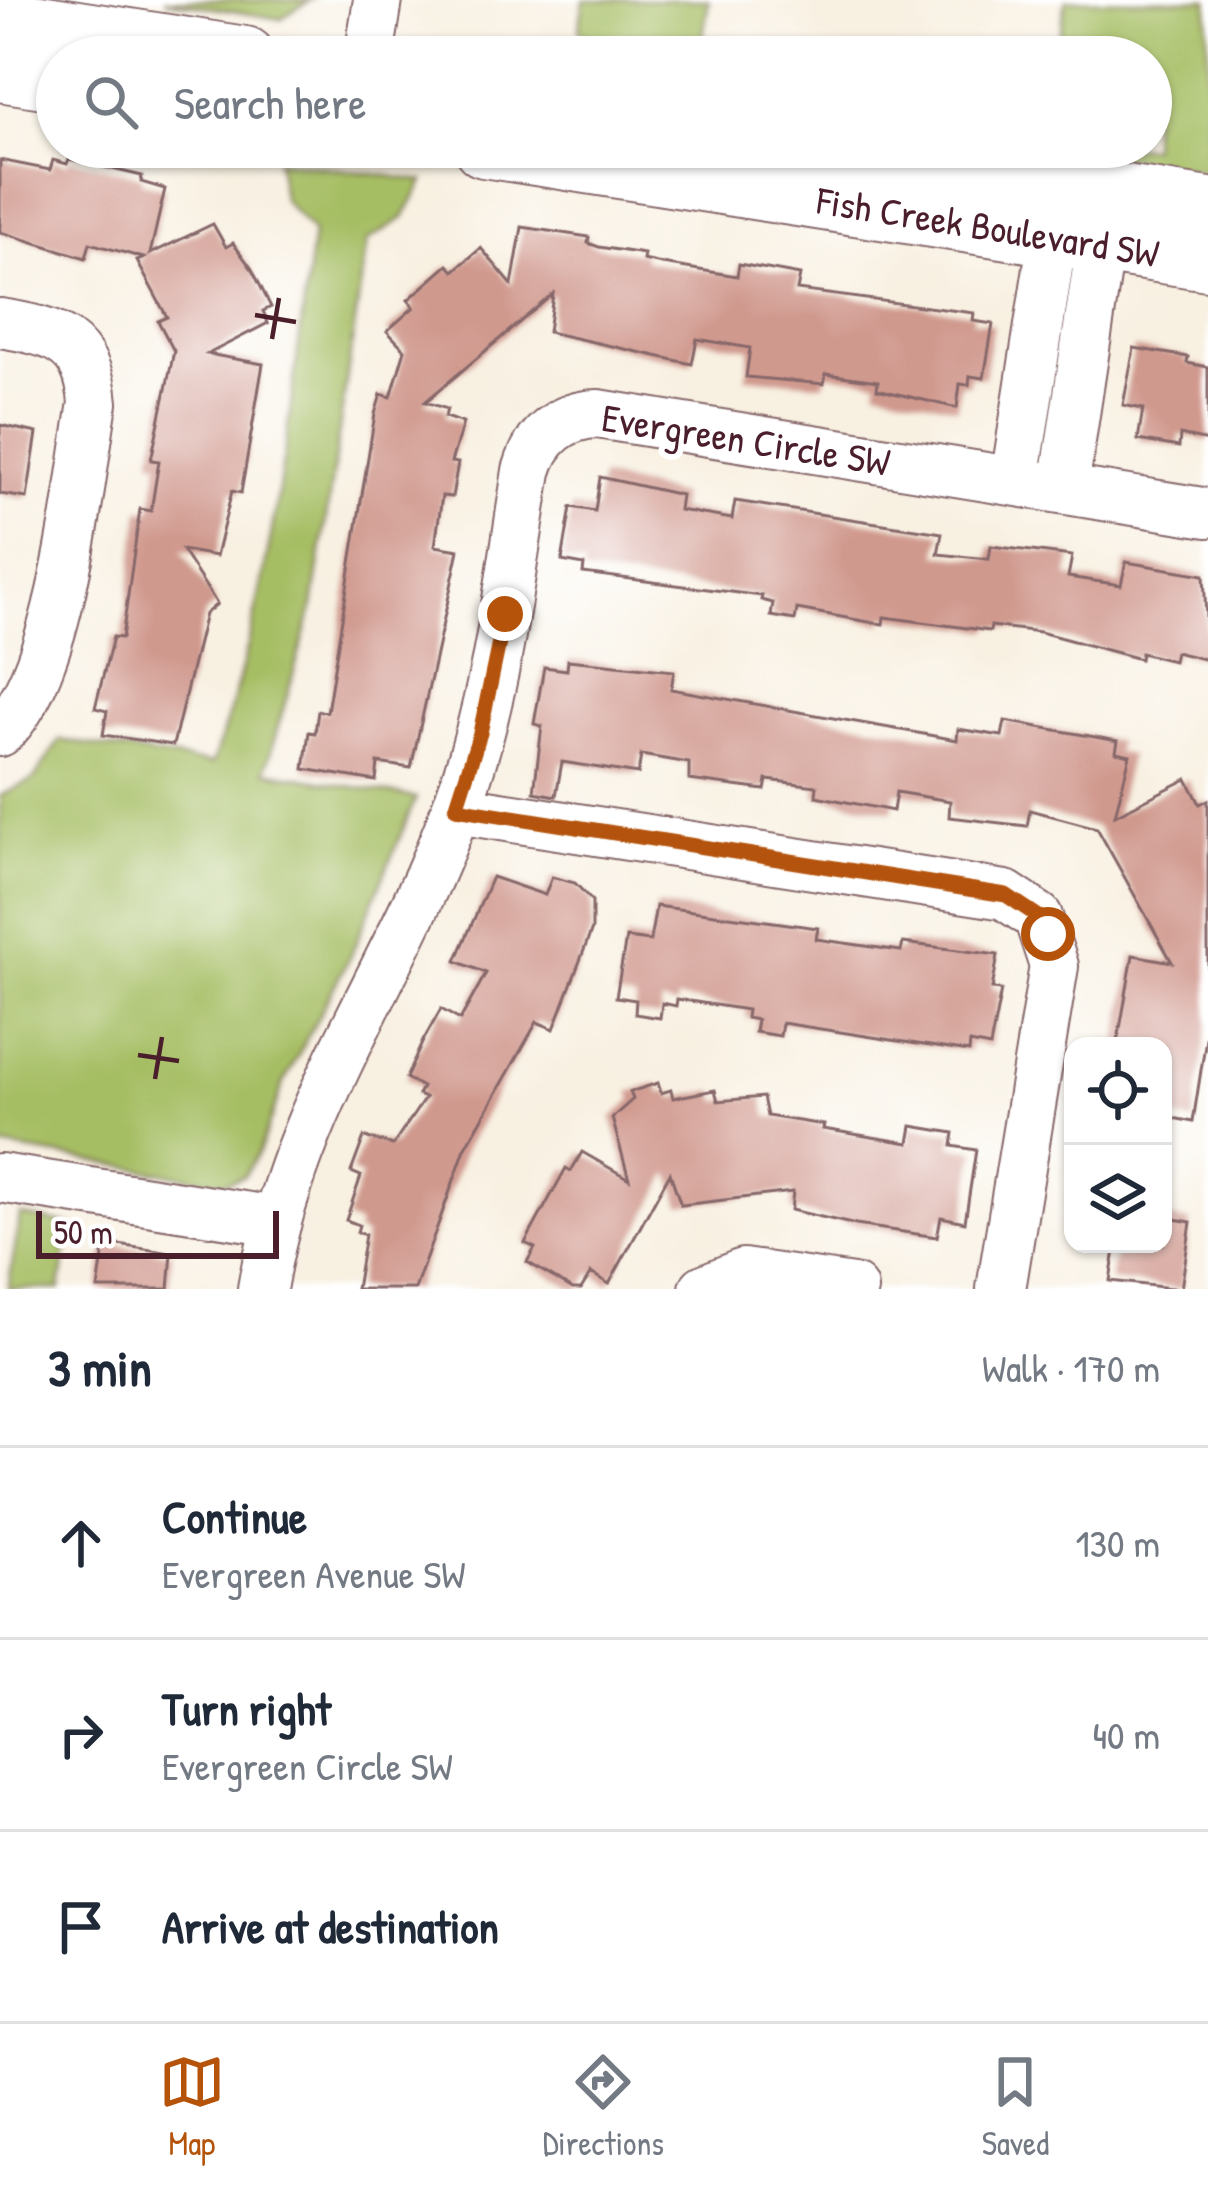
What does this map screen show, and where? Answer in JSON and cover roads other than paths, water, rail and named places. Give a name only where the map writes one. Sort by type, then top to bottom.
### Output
[{"type":"main road","points":[[0,19],[110,36]]},
{"type":"main road","points":[[0,71],[36,77]]},
{"type":"main road","name":"Fish Creek Boulevard SW","points":[[649,168],[1081,223],[1208,208]]},
{"type":"main road","name":"Fish Creek Boulevard SW","points":[[889,168],[1208,260]]},
{"type":"street","points":[[372,36],[378,0]]},
{"type":"street","points":[[1015,480],[1081,223]]},
{"type":"street","points":[[1064,487],[1081,223]]},
{"type":"street","points":[[0,323],[44,330],[68,343],[91,375],[93,404],[53,618],[24,702],[0,733]]},
{"type":"street","name":"Evergreen Circle SW","points":[[262,1289],[275,1221],[317,1100],[412,916],[456,808],[494,672],[533,452],[567,418],[598,414],[1208,513]]},
{"type":"street","points":[[456,808],[1006,895],[1039,917],[1054,966],[1001,1289]]},
{"type":"street","points":[[0,1178],[275,1221]]},
{"type":"street","points":[[704,1289],[743,1273],[853,1289]]}]
